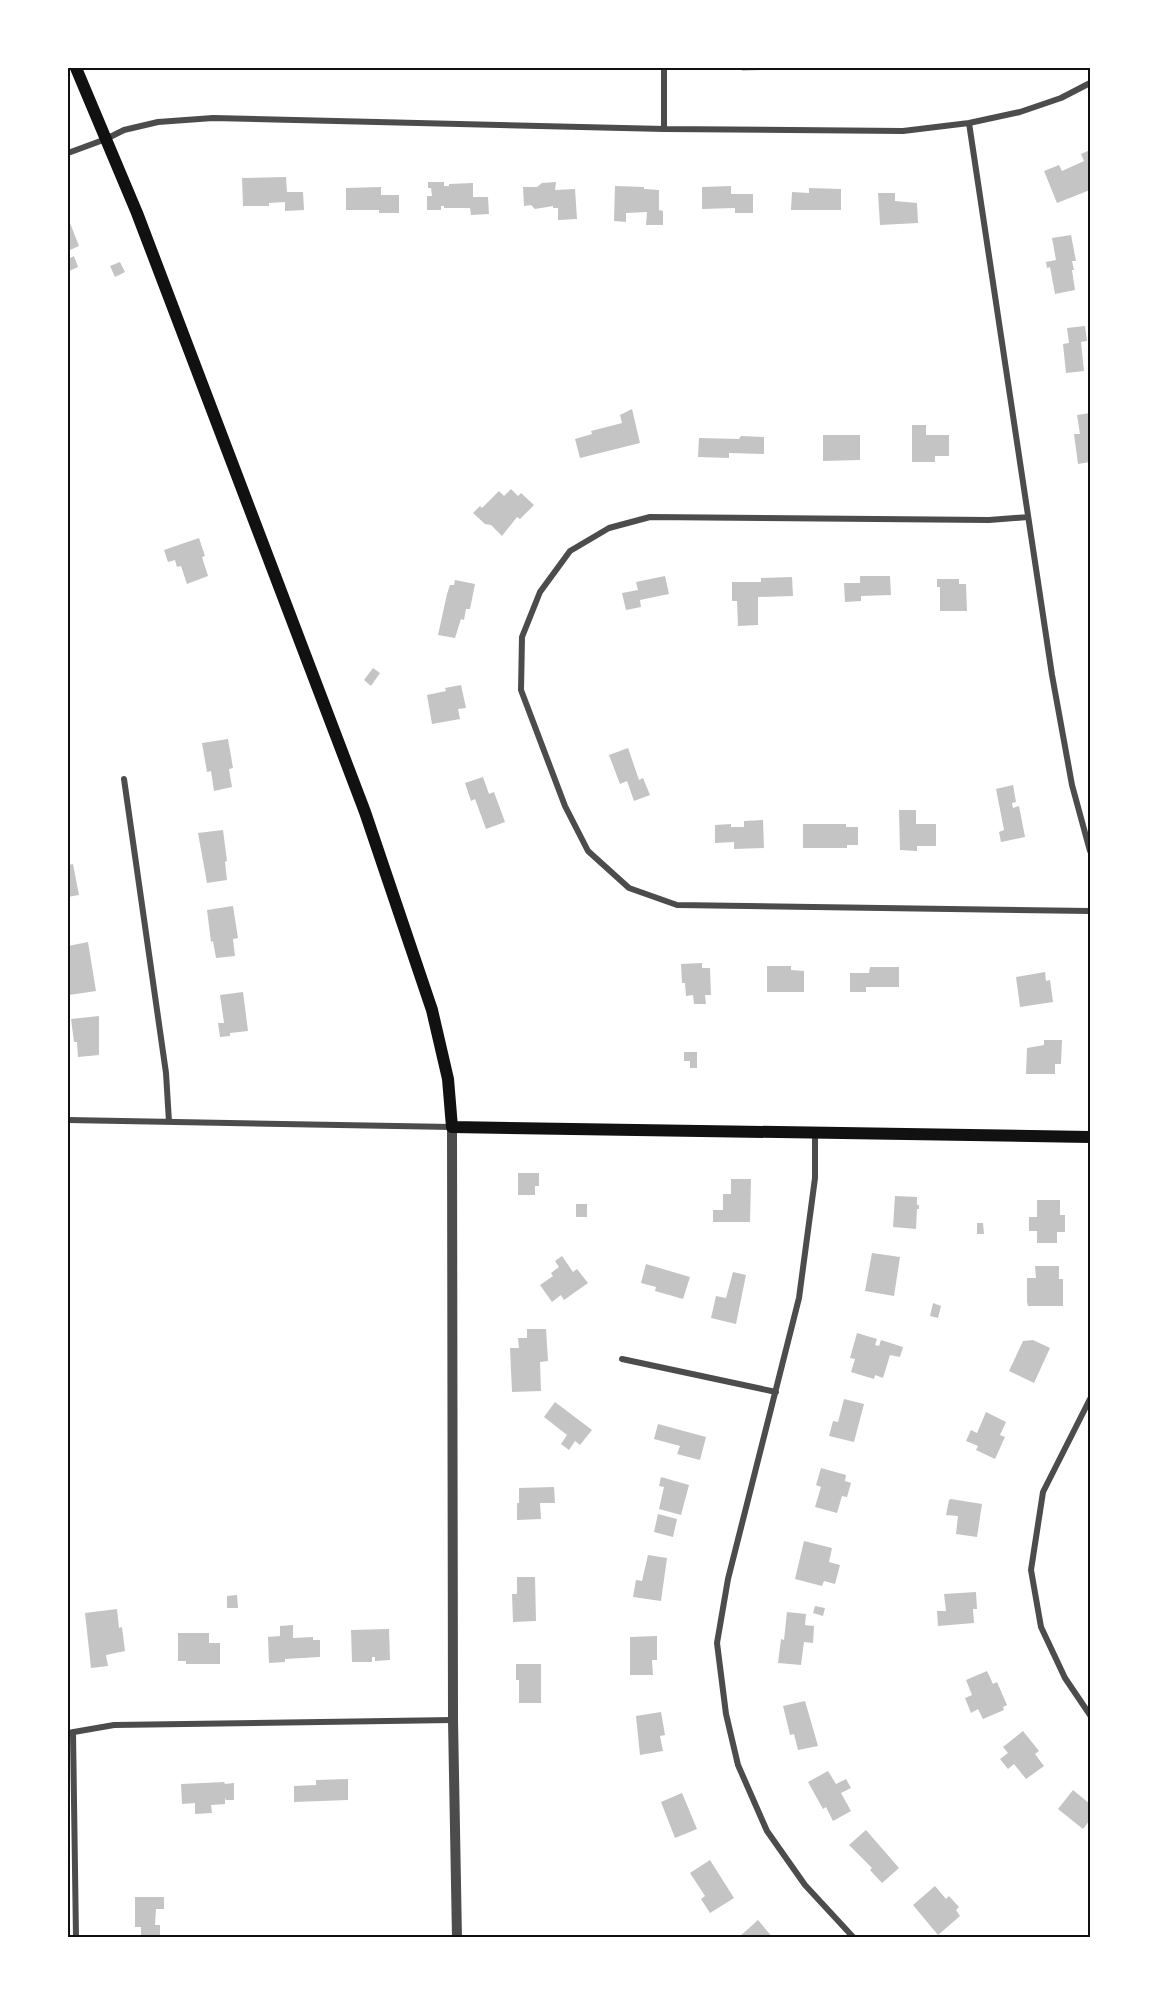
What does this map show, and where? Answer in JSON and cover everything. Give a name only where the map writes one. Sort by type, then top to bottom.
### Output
[{"type":"main road","points":[[76,68],[142,224],[365,812],[432,1010],[448,1079],[452,1127],[1090,1137]]},
{"type":"street","points":[[664,68],[664,129]]},
{"type":"street","points":[[68,153],[124,130],[158,122],[213,118],[664,129],[903,132],[969,123],[1020,112],[1061,98],[1090,83]]},
{"type":"street","points":[[969,123],[1052,675],[1070,774],[1090,851]]},
{"type":"street","points":[[1028,517],[989,520],[650,517],[609,528],[570,550],[540,592],[522,637],[521,690],[565,806],[588,851],[629,888],[677,905],[1090,911]]},
{"type":"street","points":[[124,779],[166,1072],[169,1122]]},
{"type":"street","points":[[68,1120],[452,1127],[453,1720],[457,1938]]},
{"type":"street","points":[[815,1132],[815,1178],[799,1298],[728,1578],[717,1643],[726,1714],[738,1765],[767,1831],[805,1885],[854,1938]]},
{"type":"street","points":[[622,1359],[776,1392]]},
{"type":"street","points":[[1090,1399],[1043,1492],[1031,1570],[1041,1627],[1065,1678],[1090,1715]]},
{"type":"street","points":[[75,1938],[70,1733],[114,1725],[453,1720]]},
{"type":"building","points":[[741,68],[763,68],[763,70],[742,71]]},
{"type":"building","points":[[786,68],[822,68],[822,69],[786,70]]},
{"type":"building","points":[[1090,150],[1090,190],[1057,203],[1044,171],[1059,165],[1062,171],[1084,161],[1081,154]]},
{"type":"building","points":[[286,177],[287,192],[303,192],[304,210],[285,211],[285,202],[269,203],[269,206],[243,206],[242,178]]},
{"type":"building","points":[[428,182],[444,182],[444,186],[473,183],[473,197],[488,197],[489,214],[471,215],[470,208],[444,208],[444,206],[441,206],[441,210],[427,210],[427,196],[432,196]]},
{"type":"building","points":[[556,182],[555,190],[575,189],[577,219],[558,220],[558,208],[553,208],[553,206],[535,209],[531,205],[524,206],[523,187],[537,187],[542,183]]},
{"type":"building","points":[[615,186],[659,190],[659,210],[663,211],[663,225],[646,225],[647,212],[626,213],[626,222],[614,221]]},
{"type":"building","points":[[731,186],[731,194],[753,194],[753,213],[735,213],[735,208],[702,209],[702,187]]},
{"type":"building","points":[[381,187],[381,195],[399,195],[399,213],[379,213],[379,210],[346,210],[346,188]]},
{"type":"building","points":[[809,188],[841,189],[841,210],[791,210],[792,192],[809,193]]},
{"type":"building","points":[[878,193],[895,193],[895,201],[917,203],[918,223],[880,225]]},
{"type":"building","points":[[70,223],[79,246],[68,251],[68,224]]},
{"type":"building","points":[[1071,235],[1076,261],[1072,261],[1075,290],[1055,294],[1050,267],[1047,268],[1046,262],[1056,260],[1052,238]]},
{"type":"building","points":[[74,256],[78,267],[69,271],[68,259]]},
{"type":"building","points":[[120,262],[125,272],[115,277],[110,266]]},
{"type":"building","points":[[1085,326],[1087,341],[1081,342],[1084,371],[1066,373],[1063,344],[1069,343],[1067,328]]},
{"type":"building","points":[[632,409],[640,443],[580,458],[575,439],[592,434],[591,431],[622,423],[620,415]]},
{"type":"building","points":[[1090,413],[1090,462],[1078,464],[1074,434],[1080,434],[1077,415]]},
{"type":"building","points":[[912,425],[926,425],[926,435],[949,435],[949,456],[935,456],[935,462],[912,462]]},
{"type":"building","points":[[823,435],[860,435],[860,460],[823,461]]},
{"type":"building","points":[[741,436],[764,437],[764,454],[729,453],[729,458],[698,457],[699,438],[739,439]]},
{"type":"building","points":[[511,489],[518,496],[521,493],[534,505],[520,519],[517,517],[502,536],[473,513],[480,506],[482,508],[499,491],[504,496]]},
{"type":"building","points":[[199,538],[208,576],[187,584],[181,566],[177,567],[175,560],[168,562],[164,550]]},
{"type":"building","points":[[665,576],[669,594],[640,600],[641,607],[626,610],[622,593],[638,590],[636,582]]},
{"type":"building","points":[[860,576],[890,576],[891,595],[861,596],[861,601],[845,602],[844,583],[860,583]]},
{"type":"building","points":[[792,577],[793,596],[758,597],[758,625],[738,626],[737,601],[732,601],[732,582],[761,582],[761,578]]},
{"type":"building","points":[[937,579],[959,579],[959,584],[966,584],[967,611],[940,611],[940,587],[937,587]]},
{"type":"building","points":[[455,580],[475,584],[470,609],[466,609],[464,620],[461,619],[455,638],[438,635],[447,594],[450,585],[454,585]]},
{"type":"building","points":[[373,668],[380,673],[371,686],[364,680]]},
{"type":"building","points":[[461,685],[466,708],[458,709],[460,719],[432,724],[427,695]]},
{"type":"building","points":[[228,739],[233,768],[229,769],[232,787],[214,791],[211,771],[207,772],[202,743]]},
{"type":"building","points":[[628,748],[639,780],[643,778],[650,795],[634,801],[627,781],[620,784],[609,755]]},
{"type":"building","points":[[483,777],[489,794],[494,792],[505,822],[486,829],[475,799],[471,801],[465,783]]},
{"type":"building","points":[[1013,785],[1016,802],[1012,803],[1013,808],[1019,806],[1025,837],[1001,842],[999,832],[1004,830],[996,789]]},
{"type":"building","points":[[899,810],[916,810],[916,824],[936,824],[936,846],[917,846],[917,851],[900,850]]},
{"type":"building","points":[[763,820],[764,848],[734,849],[734,842],[715,843],[715,825],[731,824],[731,827],[744,827],[744,821]]},
{"type":"building","points":[[803,824],[846,824],[846,827],[858,827],[858,845],[847,845],[847,848],[803,848]]},
{"type":"building","points":[[223,830],[227,880],[207,883],[198,833]]},
{"type":"building","points":[[73,864],[79,895],[68,897],[68,865]]},
{"type":"building","points":[[233,906],[238,938],[233,939],[235,956],[216,958],[213,941],[211,942],[207,910]]},
{"type":"building","points":[[88,942],[96,991],[69,995],[68,946]]},
{"type":"building","points":[[702,963],[702,968],[710,968],[711,995],[705,995],[706,1004],[694,1004],[693,995],[686,996],[685,983],[682,983],[681,964]]},
{"type":"building","points":[[767,966],[791,966],[791,970],[804,971],[804,992],[767,992]]},
{"type":"building","points":[[870,967],[899,967],[899,987],[866,987],[866,992],[850,992],[850,973],[869,973]]},
{"type":"building","points":[[1045,972],[1046,981],[1050,980],[1053,1002],[1020,1007],[1016,977]]},
{"type":"building","points":[[243,992],[248,1031],[230,1033],[230,1036],[220,1037],[218,1023],[224,1023],[220,995]]},
{"type":"building","points":[[99,1016],[99,1055],[78,1057],[71,1019]]},
{"type":"building","points":[[1044,1040],[1062,1040],[1061,1064],[1055,1064],[1055,1074],[1026,1074],[1027,1048],[1044,1045]]},
{"type":"building","points":[[684,1052],[697,1052],[697,1068],[690,1068],[690,1061],[684,1061]]},
{"type":"building","points":[[518,1173],[539,1173],[539,1186],[535,1186],[535,1195],[518,1195]]},
{"type":"building","points":[[731,1179],[751,1179],[750,1222],[713,1222],[713,1210],[723,1210],[723,1194],[731,1194]]},
{"type":"building","points":[[895,1196],[917,1197],[919,1209],[917,1209],[916,1229],[893,1227]]},
{"type":"building","points":[[1037,1200],[1060,1200],[1060,1215],[1065,1215],[1065,1232],[1057,1232],[1057,1243],[1037,1243],[1037,1231],[1029,1231],[1029,1217],[1037,1217]]},
{"type":"building","points":[[576,1204],[587,1204],[587,1217],[576,1217]]},
{"type":"building","points":[[977,1223],[983,1223],[984,1234],[977,1234]]},
{"type":"building","points":[[872,1253],[900,1257],[894,1296],[865,1291]]},
{"type":"building","points":[[562,1256],[573,1272],[577,1269],[588,1283],[564,1300],[561,1295],[552,1302],[540,1285],[553,1276],[551,1273],[559,1267],[555,1261]]},
{"type":"building","points":[[646,1264],[690,1277],[683,1299],[655,1291],[656,1287],[641,1283]]},
{"type":"building","points":[[1035,1266],[1059,1266],[1059,1279],[1063,1279],[1063,1306],[1028,1306],[1027,1278],[1036,1278]]},
{"type":"building","points":[[733,1272],[746,1275],[736,1324],[711,1318],[716,1296],[726,1298]]},
{"type":"building","points":[[933,1303],[941,1306],[938,1318],[930,1316]]},
{"type":"building","points":[[527,1329],[546,1329],[548,1361],[540,1362],[541,1391],[512,1392],[510,1348],[519,1348],[518,1338],[527,1338]]},
{"type":"building","points":[[857,1333],[877,1339],[875,1345],[879,1346],[881,1340],[903,1347],[900,1357],[890,1355],[883,1378],[875,1375],[874,1379],[851,1372],[855,1359],[850,1358]]},
{"type":"building","points":[[1033,1340],[1050,1348],[1034,1383],[1009,1371],[1023,1341]]},
{"type":"building","points":[[844,1399],[864,1404],[854,1442],[829,1436],[833,1421],[838,1422]]},
{"type":"building","points":[[555,1402],[592,1430],[580,1445],[575,1441],[569,1450],[561,1444],[567,1435],[544,1417]]},
{"type":"building","points":[[986,1412],[1006,1422],[1000,1435],[1005,1437],[995,1459],[976,1450],[978,1446],[966,1441],[971,1430],[977,1433]]},
{"type":"building","points":[[658,1424],[706,1437],[700,1460],[677,1454],[680,1446],[654,1439]]},
{"type":"building","points":[[821,1468],[846,1475],[845,1481],[851,1483],[847,1497],[842,1496],[837,1513],[815,1507],[821,1487],[816,1485]]},
{"type":"building","points":[[661,1477],[689,1485],[681,1515],[659,1509],[664,1487],[659,1486]]},
{"type":"building","points":[[554,1487],[555,1503],[540,1503],[541,1519],[517,1520],[519,1488]]},
{"type":"building","points":[[951,1499],[982,1504],[977,1537],[956,1534],[958,1516],[946,1515]]},
{"type":"building","points":[[658,1514],[677,1519],[673,1537],[654,1532]]},
{"type":"building","points":[[804,1541],[832,1548],[829,1562],[840,1565],[835,1584],[824,1581],[822,1586],[795,1579]]},
{"type":"building","points":[[648,1555],[667,1558],[661,1601],[633,1597],[636,1580],[642,1581]]},
{"type":"building","points":[[517,1577],[535,1577],[536,1621],[513,1622],[512,1594],[517,1594]]},
{"type":"building","points":[[976,1592],[977,1609],[973,1609],[974,1623],[938,1626],[937,1611],[946,1611],[944,1594]]},
{"type":"building","points":[[237,1595],[238,1608],[227,1608],[227,1596]]},
{"type":"building","points":[[815,1606],[825,1608],[823,1616],[813,1613]]},
{"type":"building","points":[[117,1609],[125,1651],[106,1655],[108,1666],[91,1668],[85,1613]]},
{"type":"building","points":[[787,1612],[806,1614],[805,1625],[814,1626],[813,1643],[804,1642],[801,1665],[778,1663],[781,1639],[784,1640]]},
{"type":"building","points":[[293,1625],[293,1638],[313,1637],[313,1640],[320,1640],[320,1657],[285,1659],[285,1662],[269,1663],[268,1637],[280,1636],[280,1626]]},
{"type":"building","points":[[389,1629],[390,1660],[375,1661],[375,1657],[372,1657],[372,1662],[352,1662],[351,1630]]},
{"type":"building","points":[[178,1633],[209,1633],[209,1643],[220,1643],[220,1664],[186,1664],[186,1661],[178,1661]]},
{"type":"building","points":[[657,1636],[657,1660],[652,1660],[653,1675],[630,1675],[630,1637]]},
{"type":"building","points":[[516,1664],[541,1664],[541,1703],[519,1703]]},
{"type":"building","points":[[987,1671],[993,1684],[997,1682],[1007,1705],[1003,1707],[1004,1710],[983,1719],[978,1709],[971,1713],[965,1698],[972,1695],[966,1680]]},
{"type":"building","points":[[805,1701],[818,1746],[798,1750],[794,1734],[790,1735],[783,1706]]},
{"type":"building","points":[[661,1712],[665,1735],[660,1736],[663,1751],[640,1755],[636,1716]]},
{"type":"building","points":[[1023,1731],[1039,1751],[1035,1754],[1044,1766],[1026,1779],[1014,1764],[1008,1769],[1000,1759],[1008,1753],[1003,1747]]},
{"type":"building","points":[[828,1771],[836,1784],[846,1779],[851,1788],[841,1793],[851,1811],[833,1821],[826,1807],[823,1809],[808,1782]]},
{"type":"building","points":[[348,1779],[348,1800],[294,1802],[294,1786],[316,1785],[316,1780]]},
{"type":"building","points":[[224,1782],[225,1784],[234,1783],[234,1800],[225,1798],[225,1804],[211,1805],[212,1813],[195,1814],[195,1803],[182,1804],[181,1784]]},
{"type":"building","points":[[1073,1790],[1090,1804],[1090,1820],[1083,1829],[1058,1809]]},
{"type":"building","points":[[682,1793],[697,1829],[675,1838],[661,1802]]},
{"type":"building","points":[[866,1830],[899,1868],[882,1883],[870,1870],[872,1868],[849,1845]]},
{"type":"building","points":[[710,1860],[734,1898],[710,1913],[701,1899],[705,1896],[690,1873]]},
{"type":"building","points":[[935,1886],[946,1899],[949,1896],[959,1907],[956,1910],[960,1916],[938,1935],[913,1905]]},
{"type":"building","points":[[135,1897],[164,1897],[164,1909],[156,1909],[155,1925],[160,1925],[160,1938],[141,1938],[141,1927],[135,1927]]},
{"type":"building","points":[[758,1920],[773,1938],[738,1938]]}]
